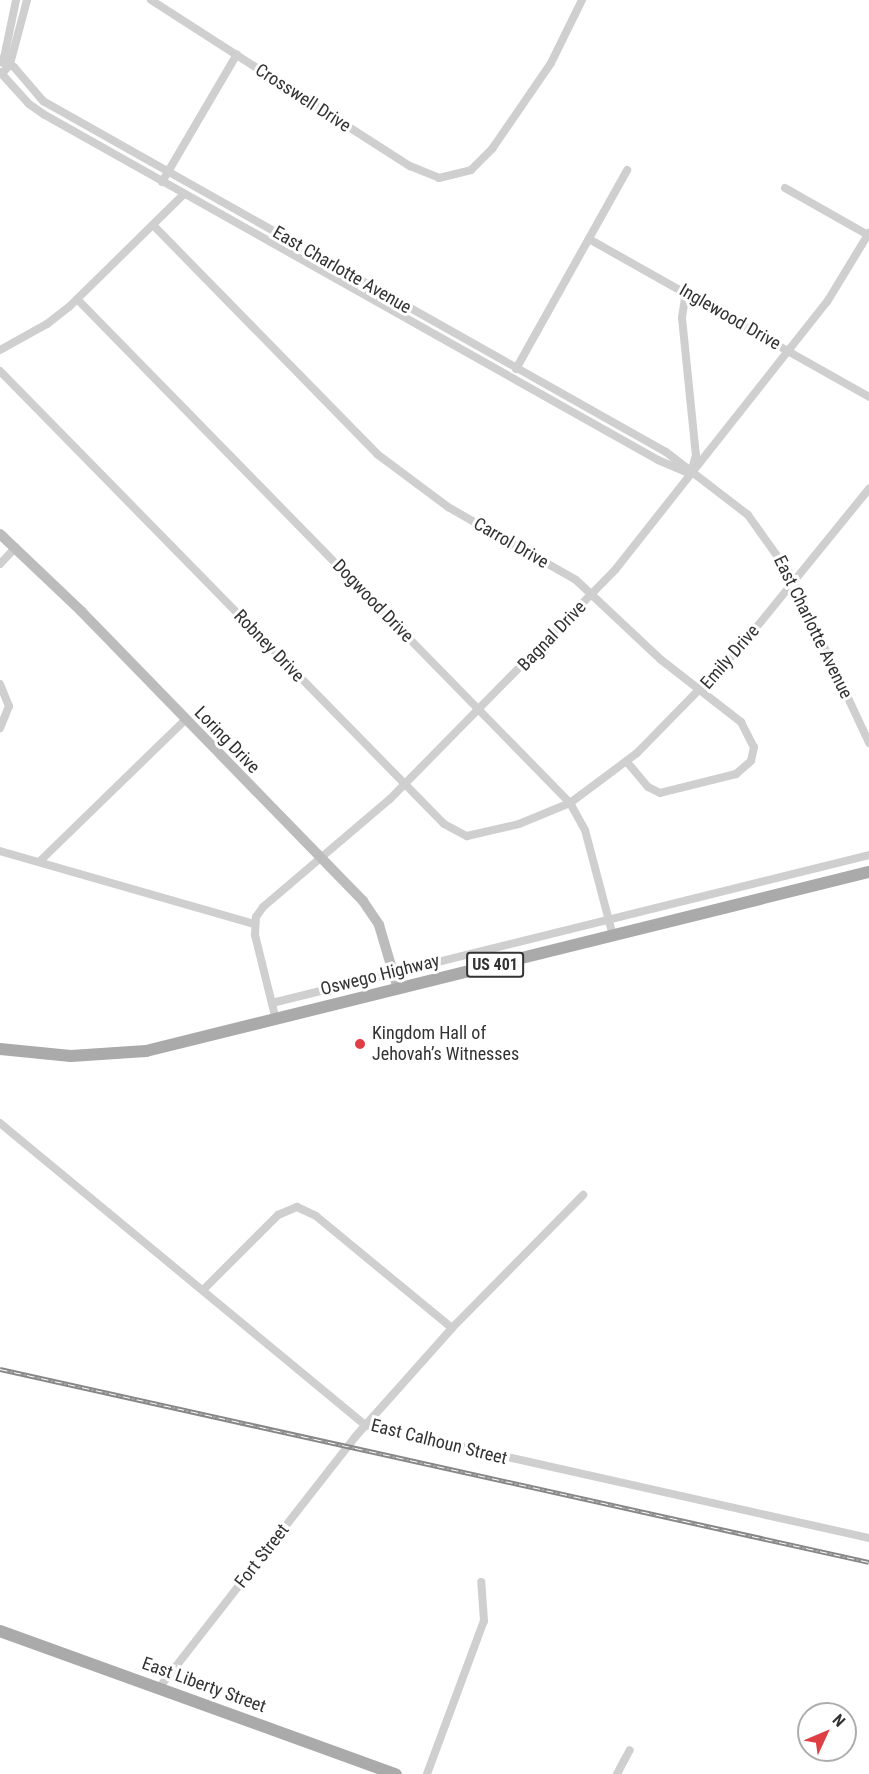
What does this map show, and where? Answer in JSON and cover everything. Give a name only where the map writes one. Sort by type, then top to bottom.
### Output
[{"type":"main road","name":"Oswego Highway","points":[[0,1049],[46,1055],[121,1055],[276,1020],[869,872]]},
{"type":"main road","name":"East Liberty Street","points":[[0,1631],[396,1774]]},
{"type":"street","points":[[5,61],[16,0]]},
{"type":"street","points":[[1,73],[27,0]]},
{"type":"street","name":"Crosswell Drive","points":[[151,0],[423,174],[440,178],[461,174],[492,149],[550,63],[582,0]]},
{"type":"street","points":[[162,182],[237,54]]},
{"type":"street","name":"East Charlotte Avenue","points":[[5,61],[43,101],[666,452],[754,520],[793,580],[869,743]]},
{"type":"street","name":"East Charlotte Avenue","points":[[1,73],[36,110],[658,460],[691,473]]},
{"type":"street","points":[[516,369],[627,170]]},
{"type":"street","points":[[785,188],[868,234]]},
{"type":"street","points":[[0,350],[47,324],[77,299],[184,194]]},
{"type":"street","name":"Carrol Drive","points":[[153,225],[393,468],[448,507],[576,580],[700,691],[749,731],[754,752],[746,768],[721,779],[660,793],[648,787],[627,762]]},
{"type":"street","name":"Bagnal Drive","points":[[255,924],[268,902],[404,784],[592,594],[837,289],[868,234]]},
{"type":"street","name":"Inglewood Drive","points":[[589,238],[869,397]]},
{"type":"street","points":[[686,292],[682,318],[696,455],[691,473]]},
{"type":"street","name":"Dogwood Drive","points":[[77,299],[570,803],[585,830],[613,936]]},
{"type":"street","name":"Robney Drive","points":[[0,371],[450,830],[467,836],[519,824],[570,803]]},
{"type":"street","name":"Emily Drive","points":[[570,803],[627,762],[700,691],[868,492]]},
{"type":"street","name":"Loring Drive","points":[[0,534],[373,913],[398,989]]},
{"type":"street","points":[[0,564],[16,548]]},
{"type":"street","points":[[0,684],[9,706],[0,728]]},
{"type":"street","points":[[39,862],[185,720]]},
{"type":"street","points":[[0,850],[255,924],[276,1020]]},
{"type":"street","name":"Oswego Highway","points":[[272,1003],[869,855]]},
{"type":"street","name":"East Calhoun Street","points":[[0,1123],[365,1425],[869,1538]]},
{"type":"street","name":"Fort Street","points":[[159,1688],[365,1425],[452,1328],[583,1195]]},
{"type":"street","points":[[203,1290],[278,1215],[297,1207],[316,1216],[452,1328]]},
{"type":"street","points":[[427,1774],[484,1621],[481,1582]]},
{"type":"street","points":[[616,1774],[630,1750]]},
{"type":"railway","points":[[0,1369],[869,1562]]},
{"type":"place","name":"Kingdom Hall of Jehovah’s Witnesses","points":[[360,1044]]}]
